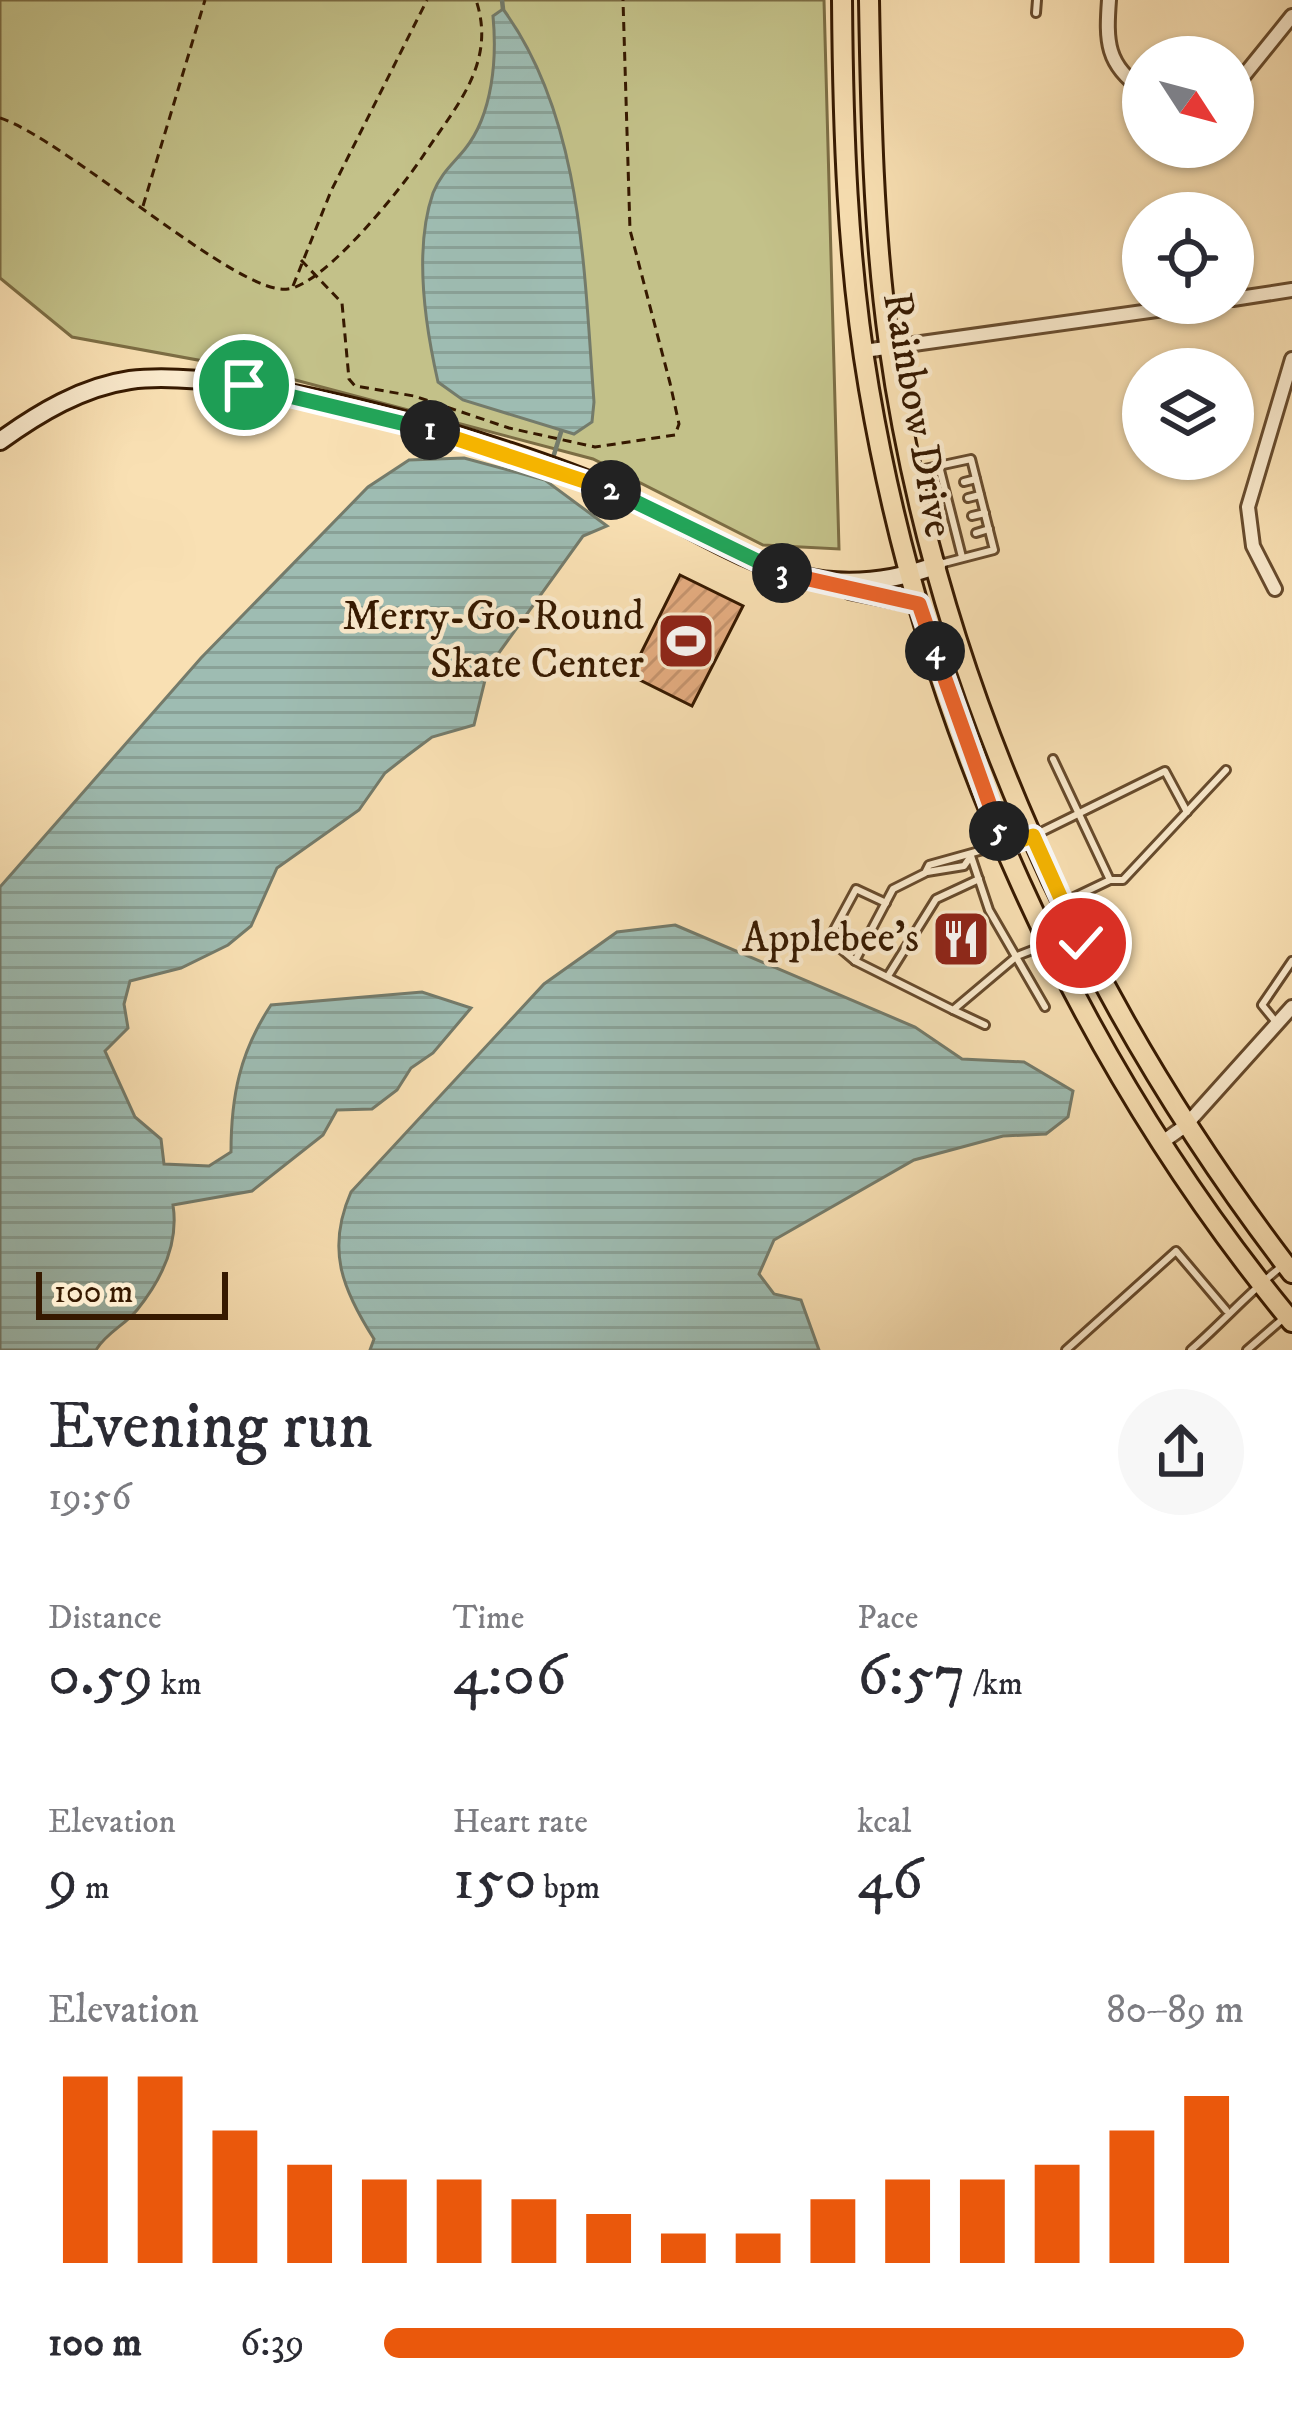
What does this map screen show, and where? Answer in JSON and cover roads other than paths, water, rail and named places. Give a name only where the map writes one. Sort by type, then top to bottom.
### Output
[{"type":"main road","name":"Rainbow Drive","points":[[842,0],[843,168],[864,351],[909,575],[1004,846],[1052,942],[1160,1144],[1290,1319]]},
{"type":"main road","name":"Rainbow Drive","points":[[869,0],[889,346],[937,565],[987,723],[1063,902],[1186,1126],[1288,1269]]},
{"type":"main road","points":[[0,441],[72,398],[127,380],[183,377],[244,385],[452,436],[558,470],[782,573],[919,604]]},
{"type":"main road","points":[[838,586],[909,575],[937,565]]},
{"type":"street","points":[[1109,0],[1106,41],[1111,60],[1122,70]]},
{"type":"street","points":[[1254,63],[1292,16]]},
{"type":"street","points":[[1254,296],[1292,290]]},
{"type":"street","points":[[864,351],[1122,314]]},
{"type":"street","points":[[1275,589],[1253,546],[1248,507],[1292,358]]},
{"type":"street","points":[[1160,1144],[1186,1126],[1292,1007]]},
{"type":"lane","points":[[1036,0],[1036,13]]},
{"type":"lane","points":[[915,471],[971,459],[994,550],[937,565]]},
{"type":"lane","points":[[939,466],[962,557]]},
{"type":"lane","points":[[964,482],[976,478]]},
{"type":"lane","points":[[968,499],[980,495]]},
{"type":"lane","points":[[972,516],[985,512]]},
{"type":"lane","points":[[976,533],[989,529]]},
{"type":"lane","points":[[1052,759],[1110,880]]},
{"type":"lane","points":[[1063,902],[1110,880],[1124,880],[1226,770]]},
{"type":"lane","points":[[855,961],[893,889],[925,872],[928,865],[1033,836],[1166,771],[1187,812]]},
{"type":"lane","points":[[971,856],[989,910],[1045,1007]]},
{"type":"lane","points":[[889,976],[936,899],[979,879]]},
{"type":"lane","points":[[886,903],[856,889],[829,939],[855,961],[986,1025]]},
{"type":"lane","points":[[953,1010],[1017,956],[1052,942]]},
{"type":"lane","points":[[1277,1024],[1262,1005],[1292,961]]},
{"type":"lane","points":[[1066,1350],[1176,1252],[1226,1310]]},
{"type":"lane","points":[[1191,1350],[1221,1324],[1226,1310],[1260,1283],[1288,1269]]},
{"type":"lane","points":[[1247,1350],[1290,1319]]},
{"type":"water","points":[[503,9],[550,98],[575,198],[594,402],[592,422],[574,434],[463,400],[438,382],[429,336],[423,262],[427,215],[440,180],[482,119],[493,67],[493,16]]},
{"type":"water","points":[[464,458],[545,480],[607,526],[583,536],[488,668],[474,725],[432,737],[385,773],[359,810],[277,868],[251,926],[228,945],[181,968],[130,981],[124,1004],[128,1028],[105,1051],[135,1117],[161,1139],[164,1164],[209,1166],[231,1152],[239,1075],[271,1005],[422,992],[471,1008],[433,1053],[411,1068],[397,1090],[372,1109],[337,1110],[323,1135],[252,1191],[173,1205],[171,1247],[161,1273],[137,1310],[96,1350],[0,1350],[0,887],[201,658],[368,487],[409,460]]},
{"type":"water","points":[[675,925],[915,1027],[962,1059],[1024,1062],[1073,1091],[1068,1117],[1046,1134],[1003,1136],[914,1160],[774,1240],[759,1274],[774,1294],[801,1300],[819,1350],[370,1350],[374,1339],[353,1303],[341,1268],[340,1232],[351,1192],[544,984],[617,932]]},
{"type":"waterway","points":[[502,0],[503,9]]},
{"type":"waterway","points":[[552,461],[561,432]]},
{"type":"place","name":"Merry-Go-Round Skate Center","points":[[686,641]]},
{"type":"place","name":"Applebee's","points":[[961,939]]}]
